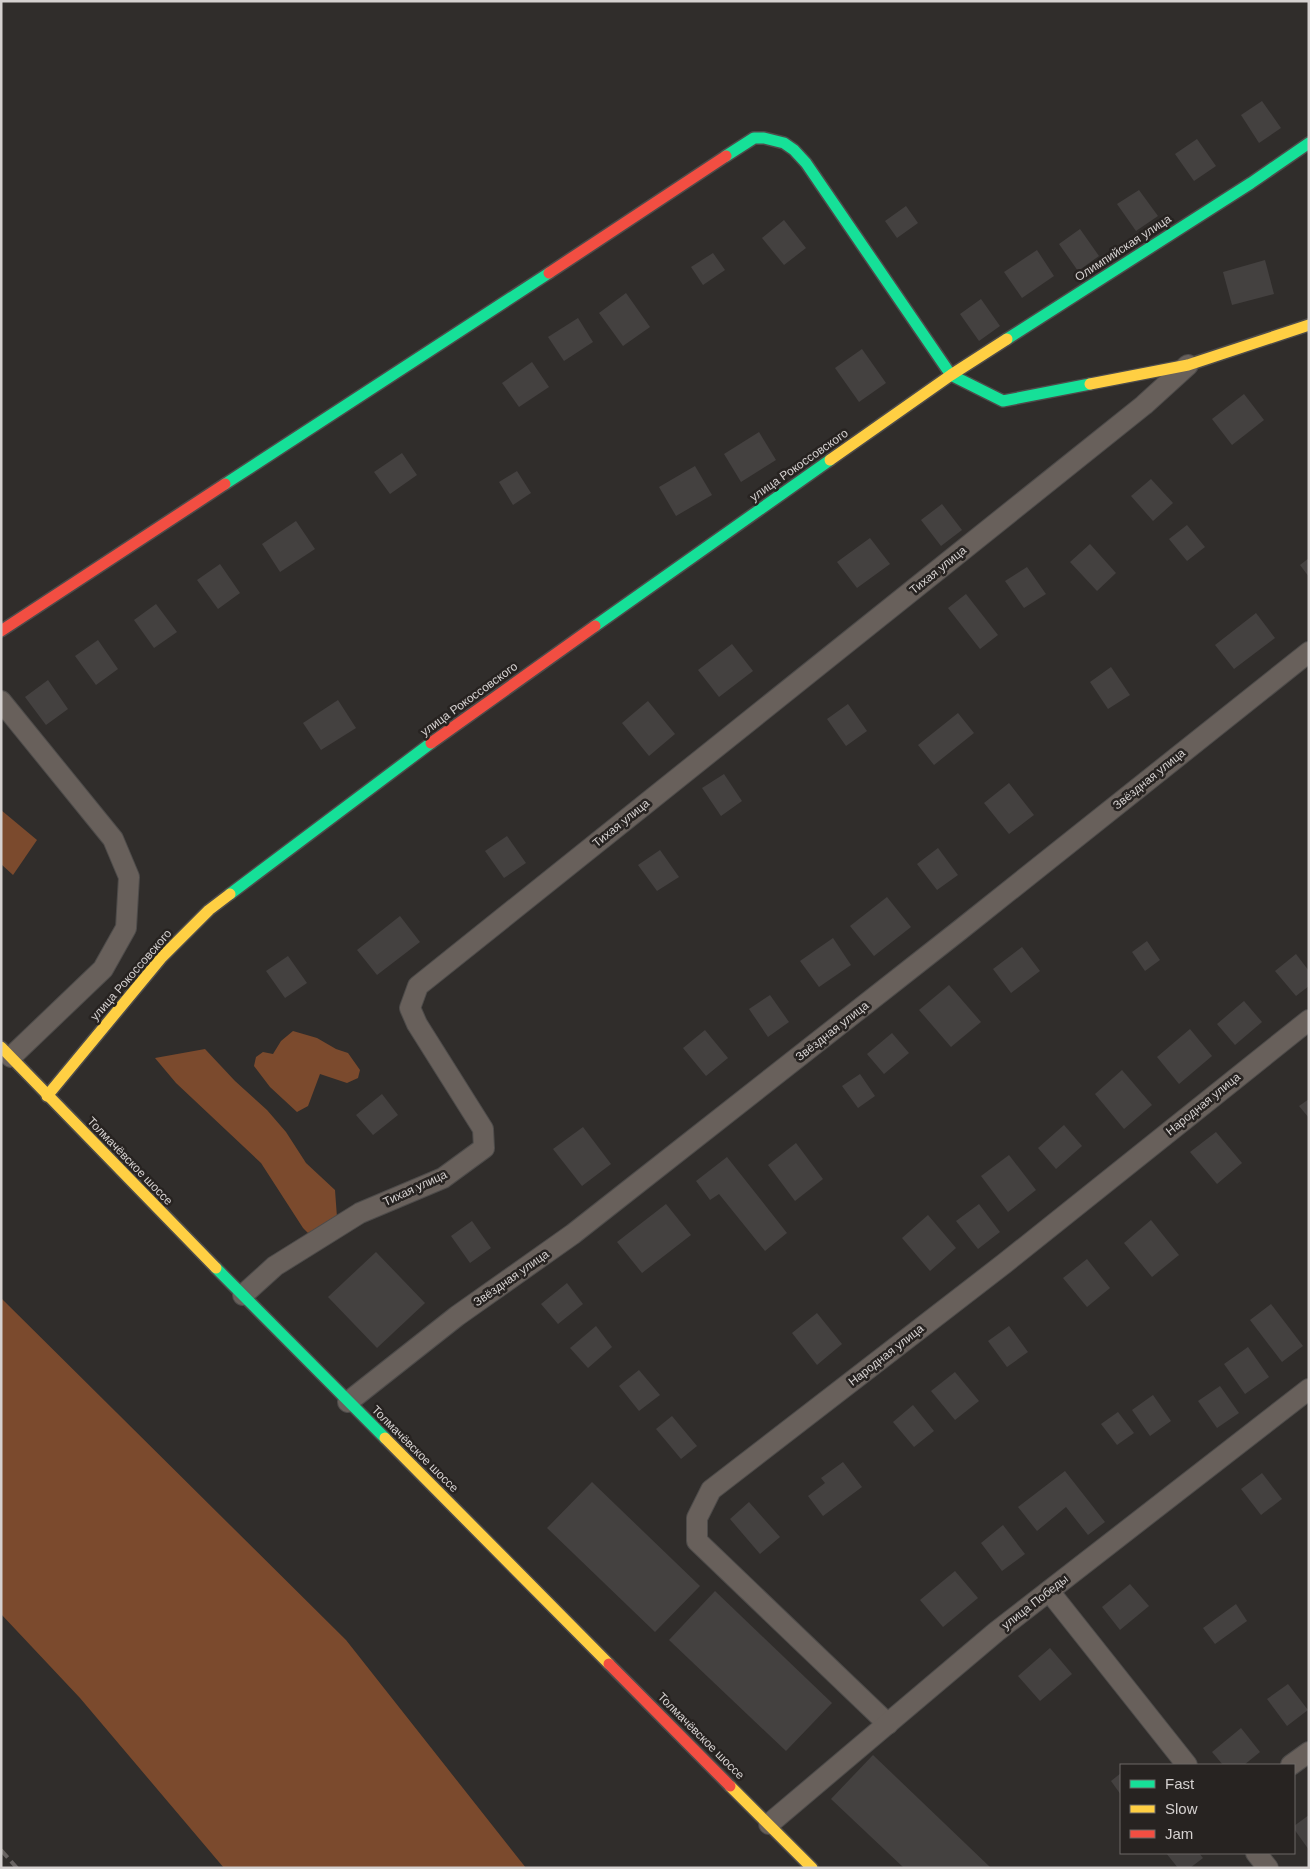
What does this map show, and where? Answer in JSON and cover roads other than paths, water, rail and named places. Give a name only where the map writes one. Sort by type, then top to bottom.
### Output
[{"type":"street","points":[[1,631],[754,138],[772,138],[791,146],[801,157],[951,375],[1003,401],[1188,365],[1309,324]]},
{"type":"street","name":"Олимпийская улица","points":[[951,375],[1251,183],[1309,143]]},
{"type":"street","name":"Тихая улица","points":[[243,1295],[275,1266],[360,1213],[443,1178],[484,1148],[483,1129],[417,1024],[410,1008],[418,986],[1128,418],[1188,365]]},
{"type":"street","name":"улица Рокоссовского","points":[[47,1096],[162,957],[209,910],[390,772],[951,375]]},
{"type":"street","name":"Звёздная улица","points":[[348,1402],[457,1316],[581,1228],[1309,652]]},
{"type":"street","points":[[1,701],[113,839],[129,877],[126,928],[103,970],[6,1052]]},
{"type":"street","name":"Народная улица","points":[[888,1724],[697,1541],[696,1518],[712,1490],[1005,1263],[1309,1020]]},
{"type":"street","name":"Толмачёвское шоссе","points":[[6,1052],[348,1402],[812,1868]]},
{"type":"street","name":"улица Победы","points":[[769,1824],[996,1632],[1309,1389]]},
{"type":"street","points":[[1049,1591],[1186,1764]]},
{"type":"street","points":[[1292,1764],[1309,1752]]},
{"type":"street","points":[[1257,1854],[1268,1868]]},
{"type":"railway","points":[[1,1850],[17,1868]]}]
